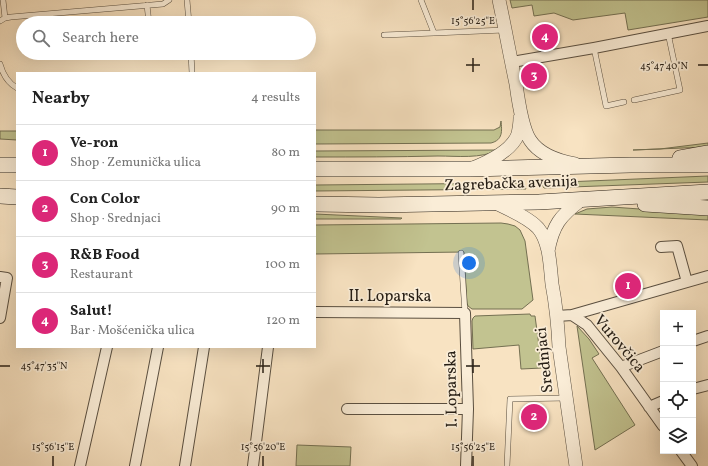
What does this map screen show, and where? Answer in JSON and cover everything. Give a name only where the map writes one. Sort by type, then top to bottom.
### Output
[{"type":"main road","points":[[631,165],[708,154]]},
{"type":"main road","points":[[0,165],[16,165]]},
{"type":"main road","name":"Zagrebačka avenija","points":[[316,169],[470,169],[631,165],[708,165]]},
{"type":"main road","name":"Zagrebačka avenija","points":[[316,204],[379,205],[496,203],[583,200],[708,192]]},
{"type":"main road","points":[[0,196],[16,197]]},
{"type":"main road","points":[[583,200],[708,208]]},
{"type":"street","points":[[499,0],[521,112],[530,140],[542,152],[555,158],[586,166]]},
{"type":"street","points":[[512,62],[708,26]]},
{"type":"street","points":[[470,169],[493,159],[511,145],[518,133],[521,112]]},
{"type":"street","points":[[548,251],[550,238],[555,226],[569,209],[583,200]]},
{"type":"street","points":[[496,203],[530,221],[543,236],[548,251]]},
{"type":"street","points":[[661,247],[677,246],[686,282]]},
{"type":"street","name":"Srednjaci","points":[[548,251],[559,327],[559,347],[576,466]]},
{"type":"street","points":[[572,315],[708,276]]},
{"type":"street","points":[[0,277],[7,278],[0,318]]},
{"type":"street","name":"II. Loparska","points":[[316,312],[465,313]]},
{"type":"street","name":"I. Loparska","points":[[465,313],[468,409],[466,466]]},
{"type":"street","name":"Vurovčica","points":[[557,316],[572,315],[586,325],[622,367],[660,422]]},
{"type":"street","points":[[696,340],[708,336]]},
{"type":"street","points":[[80,466],[107,348]]},
{"type":"street","points":[[135,466],[158,348]]},
{"type":"street","points":[[185,466],[204,348]]},
{"type":"street","points":[[253,466],[268,348]]},
{"type":"street","points":[[622,367],[660,351]]},
{"type":"street","points":[[696,389],[708,384]]},
{"type":"street","points":[[649,407],[660,402]]},
{"type":"street","points":[[348,409],[468,409]]},
{"type":"street","points":[[684,454],[692,466]]},
{"type":"lane","points":[[3,0],[5,18]]},
{"type":"lane","points":[[27,16],[163,4],[169,0]]},
{"type":"lane","points":[[187,0],[188,16]]},
{"type":"lane","points":[[421,0],[434,33]]},
{"type":"lane","points":[[147,5],[148,16]]},
{"type":"lane","points":[[0,21],[5,18],[16,17]]},
{"type":"lane","points":[[384,35],[505,30]]},
{"type":"lane","points":[[634,100],[680,90],[668,33]]},
{"type":"lane","points":[[594,48],[606,106],[624,102]]},
{"type":"lane","points":[[191,60],[192,72]]},
{"type":"lane","points":[[0,64],[5,78],[16,87]]},
{"type":"lane","points":[[461,253],[465,313]]},
{"type":"lane","points":[[507,466],[510,399],[566,398]]},
{"type":"green space","points":[[510,0],[708,0],[708,17],[628,30],[625,13],[573,20],[554,13],[534,16],[532,5],[512,8]]},
{"type":"green space","points":[[501,121],[501,135],[498,140],[491,143],[316,144],[316,130],[494,130],[500,127]]},
{"type":"green space","points":[[0,131],[16,131],[16,140],[0,139]]},
{"type":"green space","points":[[708,143],[708,147],[661,149]]},
{"type":"green space","points":[[498,150],[477,156],[392,157],[316,157],[316,151]]},
{"type":"green space","points":[[708,176],[708,182],[544,188],[541,183]]},
{"type":"green space","points":[[523,183],[526,189],[316,191],[316,185]]},
{"type":"green space","points":[[612,207],[708,214],[708,220],[575,214],[587,209]]},
{"type":"green space","points":[[316,214],[402,218],[316,219]]},
{"type":"green space","points":[[501,223],[515,226],[520,230],[525,241],[533,300],[522,309],[472,309],[467,303],[464,252],[316,254],[316,225]]},
{"type":"green space","points":[[530,314],[531,316],[535,316],[542,368],[521,369],[519,345],[473,349],[472,321],[475,316]]},
{"type":"green space","points":[[577,326],[589,339],[599,354],[592,358],[635,425],[595,450]]},
{"type":"green space","points":[[297,445],[351,447],[350,466],[296,466]]},
{"type":"place","name":"Salut!","points":[[545,37]]},
{"type":"place","name":"R&B Food","points":[[534,76]]},
{"type":"place","name":"Ve-ron","points":[[628,286]]},
{"type":"place","name":"Con Color","points":[[534,417]]}]
